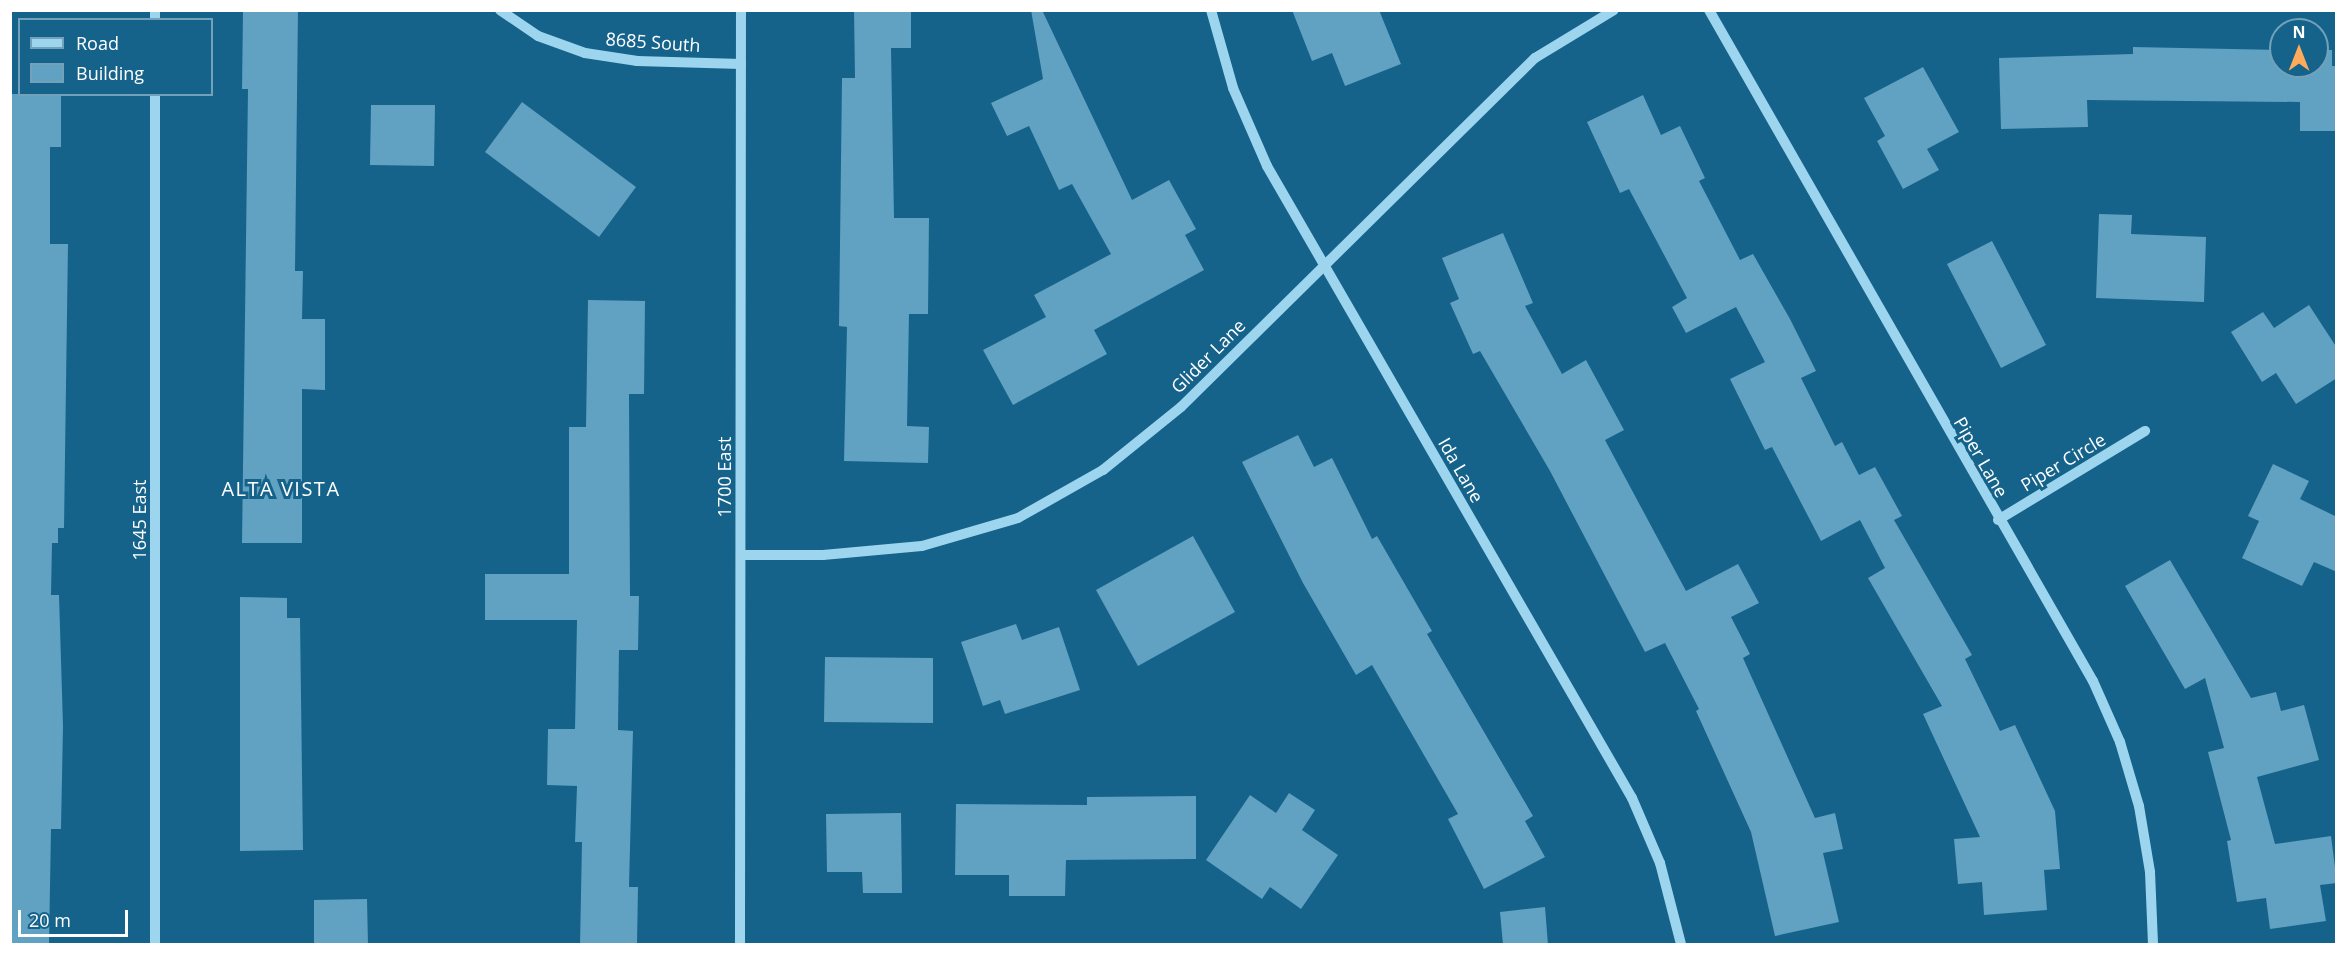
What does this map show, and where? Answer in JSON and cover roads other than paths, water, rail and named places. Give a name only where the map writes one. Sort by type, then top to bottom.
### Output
[{"type":"street","name":"8685 South","points":[[500,10],[537,36],[585,53],[637,61],[741,64]]},
{"type":"street","name":"1700 East","points":[[740,945],[741,10]]},
{"type":"street","name":"Ida Lane","points":[[1211,10],[1237,98],[1267,166],[1632,798],[1660,863],[1681,945]]},
{"type":"street","name":"Glider Lane","points":[[741,555],[823,555],[922,546],[1018,518],[1103,470],[1181,406],[1322,264],[1535,58],[1614,10]]},
{"type":"street","name":"Piper Lane","points":[[1709,10],[1998,520],[2093,681],[2120,742],[2139,806],[2150,872],[2153,945]]},
{"type":"street","name":"1645 East","points":[[155,96],[155,945]]},
{"type":"street","name":"Piper Circle","points":[[1998,520],[2145,431]]},
{"type":"district","name":"ALTA VISTA","points":[[281,488]]}]
